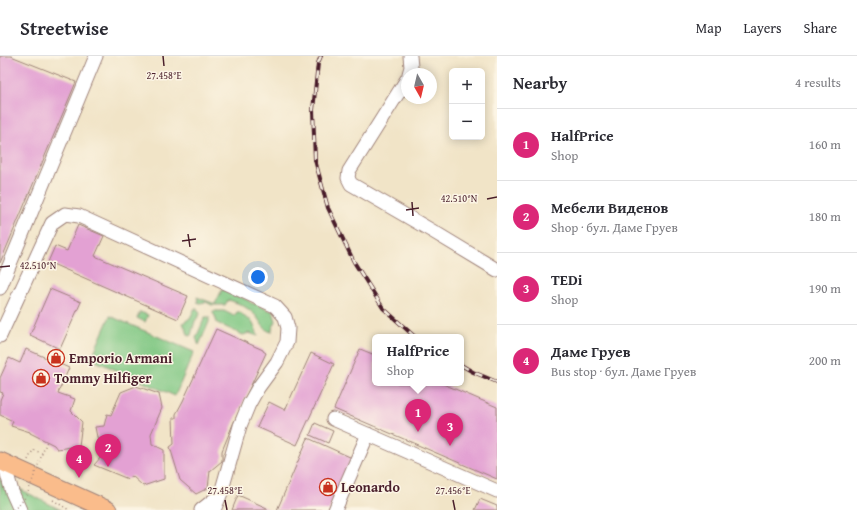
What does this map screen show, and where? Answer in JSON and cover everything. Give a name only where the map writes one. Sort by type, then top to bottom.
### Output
[{"type":"main road","points":[[2,462],[108,510]]},
{"type":"lane","points":[[0,288],[96,56]]},
{"type":"lane","points":[[410,56],[411,68]]},
{"type":"lane","points":[[401,89],[349,171],[348,178],[351,184],[497,270]]},
{"type":"lane","points":[[0,336],[52,223],[65,214],[79,216],[275,306],[286,317],[288,328],[287,342],[278,362],[258,388],[240,426],[221,493],[214,510]]},
{"type":"lane","points":[[333,419],[497,491]]},
{"type":"lane","points":[[335,510],[368,434]]},
{"type":"lane","points":[[2,462],[20,510]]},
{"type":"lane","points":[[201,510],[221,493]]},
{"type":"lane","points":[[219,510],[221,493]]},
{"type":"path","points":[[13,510],[27,495],[46,441]]},
{"type":"path","points":[[22,471],[33,450],[42,453]]},
{"type":"green space","points":[[224,289],[232,293],[234,296],[239,296],[251,303],[273,311],[276,321],[272,332],[266,329],[251,311],[235,302],[228,300],[225,305],[212,305],[206,302],[198,303],[197,297],[215,304],[222,290]]},
{"type":"green space","points":[[195,308],[200,314],[195,321],[191,335],[189,336],[183,323],[190,318]]},
{"type":"green space","points":[[213,311],[224,311],[234,316],[237,312],[240,312],[252,321],[258,336],[249,333],[243,335],[217,323]]},
{"type":"green space","points":[[140,312],[148,315],[145,322],[137,318]]},
{"type":"green space","points":[[110,316],[194,352],[175,396],[91,359]]},
{"type":"green space","points":[[205,317],[209,317],[209,322],[199,345],[196,338]]},
{"type":"green space","points":[[0,479],[61,510],[0,510]]},
{"type":"building","points":[[0,56],[11,56],[76,82],[0,263]]},
{"type":"building","points":[[78,225],[104,236],[95,256],[188,296],[178,319],[48,262],[55,246],[67,251]]},
{"type":"building","points":[[50,289],[81,302],[60,349],[30,335]]},
{"type":"building","points":[[216,329],[263,350],[266,353],[222,451],[222,461],[210,471],[208,488],[196,494],[180,480],[170,447],[174,444],[173,418],[176,418],[176,414]]},
{"type":"building","points":[[26,349],[69,368],[58,393],[75,399],[71,411],[82,422],[79,446],[57,449],[54,445],[30,432],[11,426],[13,421],[0,415],[0,400],[3,393],[0,392],[0,378],[9,358],[20,363]]},
{"type":"building","points":[[360,349],[372,354],[372,386],[448,386],[497,407],[497,479],[334,409]]},
{"type":"building","points":[[311,353],[334,364],[297,445],[257,427],[269,402],[285,410]]},
{"type":"building","points":[[136,386],[159,394],[162,408],[151,434],[152,444],[164,450],[164,479],[143,486],[132,476],[128,479],[94,465],[101,457],[95,427],[104,426],[107,414],[111,415],[121,392]]},
{"type":"building","points":[[315,423],[333,431],[328,443],[310,435]]},
{"type":"building","points":[[308,438],[352,458],[329,510],[277,510]]},
{"type":"building","points":[[238,495],[267,508],[267,510],[232,510]]},
{"type":"building","points":[[480,499],[497,506],[497,510],[475,510]]},
{"type":"railway","points":[[321,56],[318,63],[313,110],[315,160],[328,208],[354,262],[383,308],[412,334]]},
{"type":"railway","points":[[464,367],[497,382]]},
{"type":"place","name":"Emporio Armani","points":[[56,358]]},
{"type":"place","name":"Tommy Hilfiger","points":[[41,378]]},
{"type":"place","name":"HalfPrice","points":[[418,432]]},
{"type":"place","name":"TEDi","points":[[450,446]]},
{"type":"place","name":"Мебели Виденов","points":[[108,467]]},
{"type":"place","name":"Даме Груев","points":[[79,478]]},
{"type":"place","name":"Leonardo","points":[[328,487]]}]
